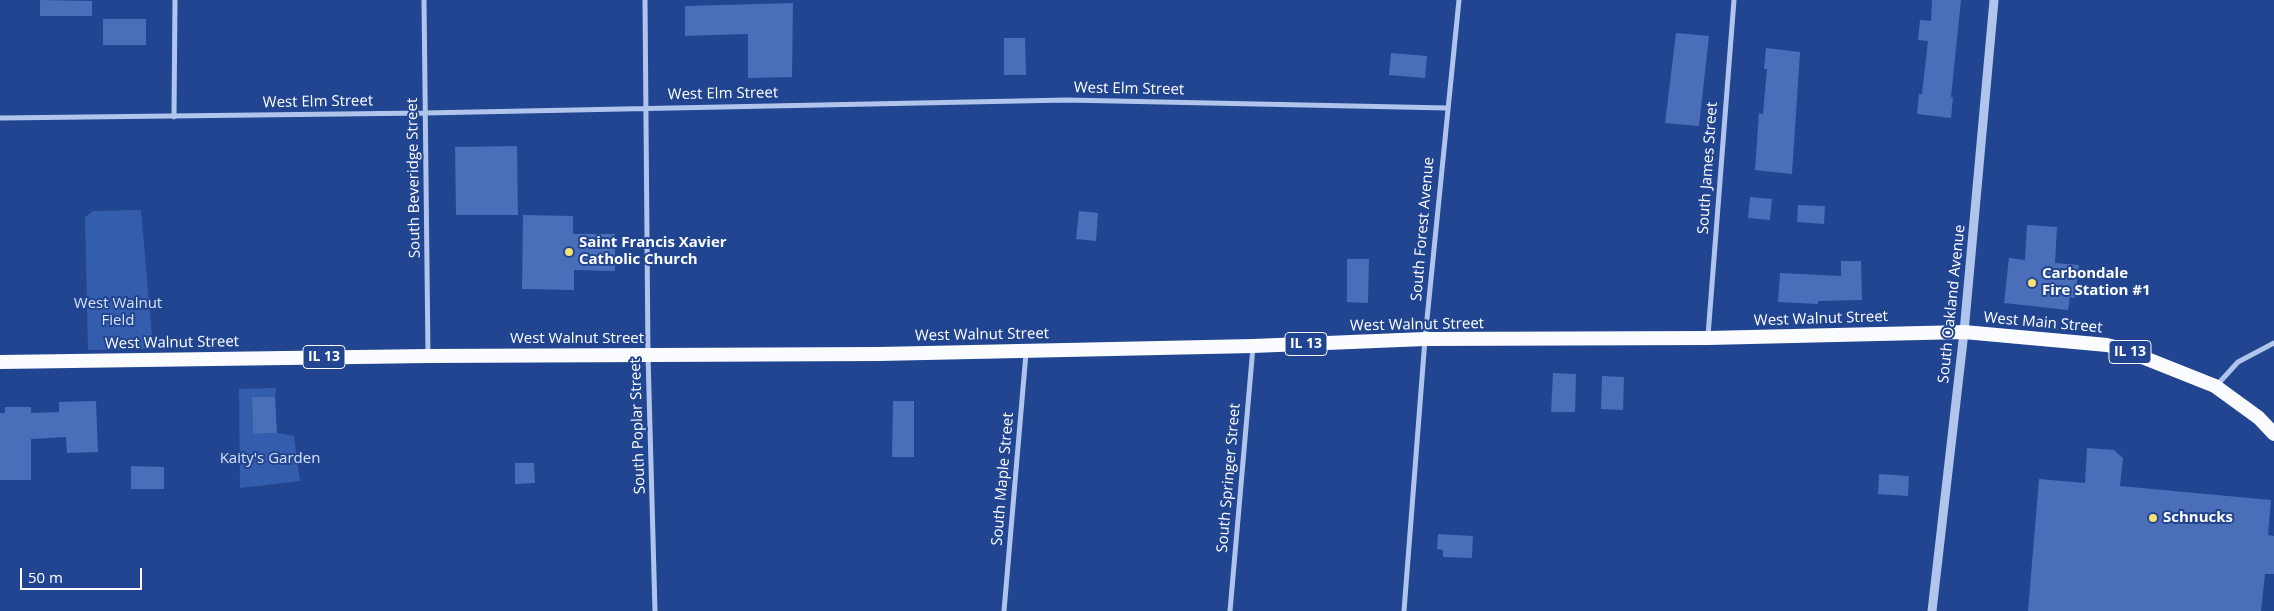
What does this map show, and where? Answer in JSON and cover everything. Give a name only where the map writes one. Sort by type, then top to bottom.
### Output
[{"type":"highway","name":"West Walnut Street","points":[[0,362],[428,356],[879,354],[1253,346],[1425,340],[1708,338],[1964,332]]},
{"type":"highway","name":"West Main Street","points":[[1964,332],[2107,345],[2215,386],[2259,418],[2274,434]]},
{"type":"street","points":[[174,117],[175,0]]},
{"type":"street","name":"South Beveridge Street","points":[[424,0],[428,356]]},
{"type":"street","name":"South Poplar Street","points":[[645,0],[648,355],[655,611]]},
{"type":"street","name":"South Forest Avenue","points":[[1404,611],[1425,340],[1447,108],[1460,0]]},
{"type":"street","name":"South James Street","points":[[1708,338],[1734,0]]},
{"type":"street","name":"South Oakland Avenue","points":[[1932,611],[1964,332],[1994,0]]},
{"type":"street","name":"West Elm Street","points":[[0,118],[426,113],[1067,100],[1447,108]]},
{"type":"street","points":[[2215,386],[2238,362],[2274,343]]},
{"type":"street","name":"South Springer Street","points":[[1230,611],[1253,346]]},
{"type":"street","name":"South Maple Street","points":[[1004,611],[1026,350]]},
{"type":"green space","name":"West Walnut Field","points":[[141,210],[153,349],[88,350],[85,217],[93,211]]},
{"type":"green space","name":"Kaity's Garden","points":[[276,388],[275,397],[252,397],[253,434],[277,433],[294,436],[300,481],[240,488],[239,389]]},
{"type":"building","points":[[40,0],[92,1],[92,16],[40,16]]},
{"type":"building","points":[[1932,0],[1961,0],[1951,97],[1953,97],[1951,118],[1917,114],[1919,94],[1922,94],[1928,41],[1918,40],[1920,20],[1931,21]]},
{"type":"building","points":[[793,3],[792,77],[748,78],[748,34],[685,36],[685,6]]},
{"type":"building","points":[[103,19],[146,19],[146,45],[103,45]]},
{"type":"building","points":[[1676,33],[1709,36],[1699,126],[1665,123]]},
{"type":"building","points":[[1004,38],[1025,38],[1026,75],[1004,75]]},
{"type":"building","points":[[1766,48],[1800,52],[1792,174],[1755,170],[1759,113],[1763,114],[1767,69],[1764,69]]},
{"type":"building","points":[[1391,53],[1427,56],[1425,78],[1389,75]]},
{"type":"building","points":[[517,146],[518,215],[456,215],[455,147]]},
{"type":"building","points":[[1750,197],[1772,199],[1770,220],[1748,218]]},
{"type":"building","points":[[1798,205],[1825,206],[1824,224],[1797,222]]},
{"type":"building","points":[[1079,211],[1098,213],[1096,241],[1076,239]]},
{"type":"building","name":"Saint Francis Xavier Catholic Church","points":[[523,215],[573,216],[573,234],[615,234],[615,271],[574,270],[574,290],[522,289]]},
{"type":"building","points":[[2027,225],[2057,227],[2055,263],[2079,265],[2075,298],[2070,297],[2068,310],[2004,303],[2009,258],[2025,260]]},
{"type":"building","points":[[1347,259],[1369,259],[1368,303],[1347,302]]},
{"type":"building","points":[[1841,261],[1861,261],[1862,300],[1818,301],[1818,304],[1778,302],[1780,273],[1841,276]]},
{"type":"building","points":[[1553,373],[1576,374],[1575,412],[1551,412]]},
{"type":"building","points":[[1602,376],[1624,377],[1623,410],[1601,409]]},
{"type":"building","points":[[252,397],[275,397],[277,433],[253,434]]},
{"type":"building","points":[[96,401],[98,452],[67,453],[66,437],[31,439],[31,480],[0,480],[0,413],[5,413],[5,407],[31,407],[31,413],[59,412],[59,402]]},
{"type":"building","points":[[893,401],[914,401],[914,457],[892,457]]},
{"type":"building","name":"Schnucks","points":[[2087,448],[2114,450],[2123,458],[2120,486],[2271,500],[2268,535],[2274,536],[2274,574],[2265,574],[2261,611],[2028,611],[2039,479],[2085,483]]},
{"type":"building","points":[[515,463],[534,463],[535,483],[515,484]]},
{"type":"building","points":[[131,466],[164,467],[164,489],[131,489]]},
{"type":"building","points":[[1879,474],[1909,476],[1908,496],[1878,494]]},
{"type":"building","points":[[1438,534],[1473,536],[1472,558],[1443,557],[1443,550],[1437,549]]},
{"type":"place","name":"Saint Francis Xavier Catholic Church","points":[[569,252]]},
{"type":"place","name":"Carbondale Fire Station #1","points":[[2032,283]]},
{"type":"place","name":"Schnucks","points":[[2153,518]]}]
